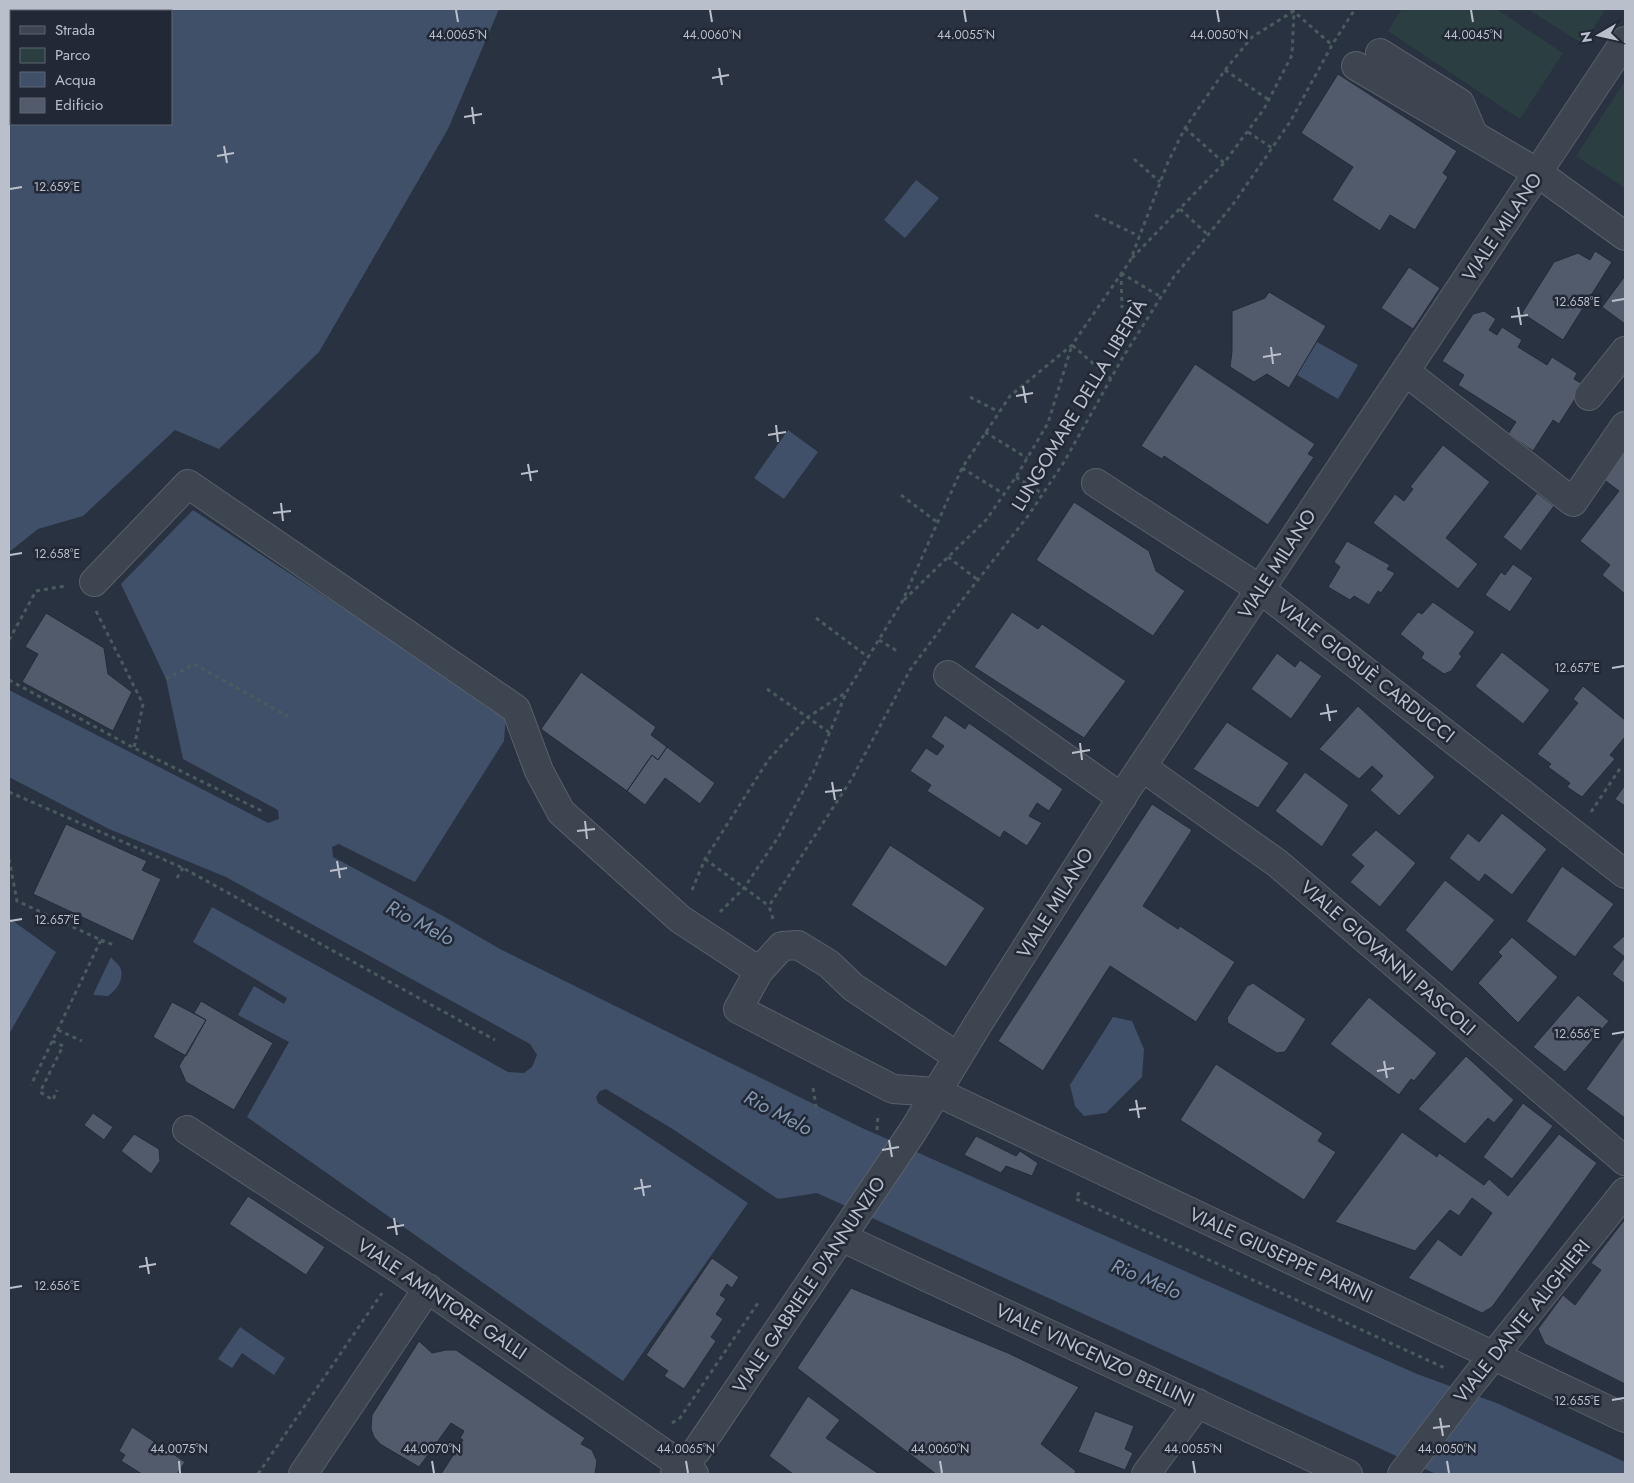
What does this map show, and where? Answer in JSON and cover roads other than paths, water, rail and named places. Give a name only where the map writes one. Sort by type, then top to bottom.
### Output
[{"type":"street","name":"VIALE MILANO","points":[[937,1092],[1142,767],[1625,41]]},
{"type":"street","points":[[1380,53],[1460,104],[1473,134]]},
{"type":"street","points":[[1356,66],[1538,173],[1625,236]]},
{"type":"street","points":[[1589,396],[1625,351]]},
{"type":"street","points":[[1406,372],[1573,502],[1625,426]]},
{"type":"street","name":"VIALE GIOSUÈ CARDUCCI","points":[[1096,483],[1260,589],[1625,874]]},
{"type":"street","points":[[94,582],[188,484],[516,709],[539,771],[561,812],[691,926],[759,971]]},
{"type":"street","points":[[948,675],[1122,798]]},
{"type":"street","name":"VIALE GIOVANNI PASCOLI","points":[[1142,767],[1277,864],[1625,1162]]},
{"type":"street","points":[[937,1092],[892,1089],[738,1009],[759,971],[782,946],[798,945],[830,964],[853,987],[958,1057]]},
{"type":"street","name":"VIALE GABRIELE D'ANNUNZIO","points":[[684,1471],[937,1092]]},
{"type":"street","name":"VIALE GIUSEPPE PARINI","points":[[937,1092],[1625,1418]]},
{"type":"street","name":"VIALE AMINTORE GALLI","points":[[186,1130],[428,1288],[684,1471]]},
{"type":"street","name":"VIALE DANTE ALIGHIERI","points":[[1404,1471],[1470,1385],[1625,1192]]},
{"type":"street","name":"VIALE VINCENZO BELLINI","points":[[849,1226],[1198,1403],[1348,1474]]},
{"type":"street","points":[[303,1474],[428,1288]]},
{"type":"street","points":[[1146,1474],[1198,1403]]},
{"type":"water","points":[[9,9],[499,9],[448,129],[319,352],[219,449],[175,430],[83,516],[38,529],[9,552]]},
{"type":"water","points":[[916,180],[939,198],[905,238],[884,220]]},
{"type":"water","points":[[1317,342],[1358,365],[1338,399],[1297,375]]},
{"type":"water","points":[[788,430],[818,452],[784,499],[754,478]]},
{"type":"water","name":"Rio Melo","points":[[193,510],[506,715],[504,741],[415,882],[339,844],[332,847],[333,857],[500,949],[860,1127],[1417,1374],[1499,1404],[1625,1462],[1625,1474],[1436,1474],[817,1193],[778,1199],[671,1128],[606,1089],[600,1091],[596,1097],[598,1103],[748,1203],[623,1381],[247,1117],[289,1042],[238,1015],[254,986],[284,1004],[287,998],[193,942],[212,907],[508,1072],[524,1073],[532,1067],[537,1055],[530,1044],[226,877],[109,829],[9,777],[9,690],[268,823],[279,819],[278,810],[183,759],[166,679],[121,584]]},
{"type":"water","points":[[9,918],[56,952],[9,1034]]},
{"type":"water","points":[[111,957],[120,967],[121,980],[108,996],[93,995]]},
{"type":"water","points":[[1113,1017],[1132,1021],[1144,1049],[1142,1077],[1106,1113],[1084,1116],[1075,1106],[1070,1085]]},
{"type":"water","points":[[240,1327],[285,1358],[274,1375],[242,1353],[232,1368],[218,1359]]}]
